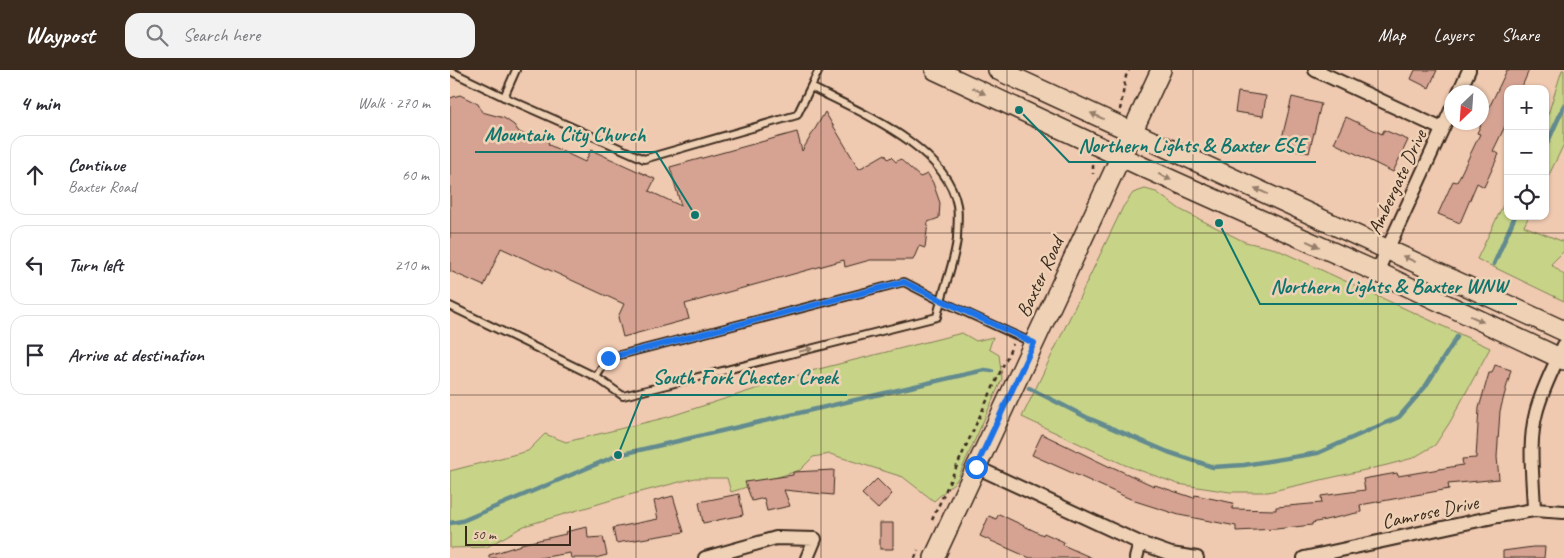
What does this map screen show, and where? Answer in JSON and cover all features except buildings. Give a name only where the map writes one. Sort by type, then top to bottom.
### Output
[{"type":"main road","points":[[935,70],[1121,157],[1562,354]]},
{"type":"main road","points":[[998,70],[1564,331]]},
{"type":"main road","name":"Baxter Road","points":[[926,554],[976,467],[1026,339],[1121,157],[1161,70]]},
{"type":"street","points":[[1315,70],[1442,128]]},
{"type":"street","points":[[1462,85],[1470,70]]},
{"type":"street","name":"Ambergate Drive","points":[[1377,272],[1444,124]]},
{"type":"street","points":[[1534,510],[1532,439],[1536,414],[1545,385],[1562,354]]},
{"type":"street","points":[[976,467],[1140,544],[1171,554],[1197,558]]},
{"type":"street","name":"Camrose Drive","points":[[1304,558],[1498,516],[1534,510],[1564,512]]},
{"type":"street","points":[[705,558],[776,538],[815,539],[807,558]]},
{"type":"street","points":[[1136,558],[1140,544]]},
{"type":"lane","points":[[504,97],[516,70]]},
{"type":"lane","points":[[450,71],[644,159],[797,115],[819,70]]},
{"type":"lane","points":[[450,306],[596,377],[623,396],[938,317],[941,300],[950,274],[956,240],[958,206],[948,179],[929,156],[889,127],[811,87]]},
{"type":"lane","points":[[596,377],[608,358],[904,282],[1026,339]]},
{"type":"path","points":[[1116,113],[1120,110],[1126,76],[1129,70]]},
{"type":"path","points":[[1090,180],[1094,171],[1093,165]]},
{"type":"path","points":[[930,523],[1026,339]]},
{"type":"path","points":[[914,558],[926,554]]},
{"type":"green space","points":[[1562,70],[1564,70],[1564,144],[1549,175],[1549,130],[1549,111]]},
{"type":"green space","points":[[1145,189],[1156,192],[1181,210],[1245,242],[1276,249],[1490,348],[1450,422],[1435,445],[1413,458],[1387,465],[1268,492],[1230,492],[1178,484],[1125,465],[1022,417],[1123,207],[1133,193]]},
{"type":"green space","points":[[1504,203],[1504,220],[1527,220],[1524,226],[1564,242],[1564,251],[1551,264],[1564,275],[1564,301],[1477,259]]},
{"type":"green space","points":[[962,333],[976,341],[993,337],[989,349],[999,355],[1002,379],[957,480],[934,501],[903,477],[830,454],[813,457],[800,470],[731,492],[727,478],[695,478],[625,496],[524,526],[487,547],[450,548],[450,471],[528,451],[545,434],[566,442],[668,417],[815,370]]},
{"type":"waterway","points":[[1549,139],[1564,106]]},
{"type":"waterway","points":[[1494,264],[1513,220]]},
{"type":"waterway","points":[[1029,388],[1086,417],[1168,452],[1213,467],[1244,465],[1318,453],[1399,417],[1425,387],[1457,337]]},
{"type":"waterway","points":[[450,523],[462,521],[618,455],[958,376],[985,370],[992,371]]},
{"type":"place","name":"Northern Lights & Baxter ESE","points":[[1019,110]]},
{"type":"place","name":"Mountain City Church","points":[[695,215]]},
{"type":"place","name":"Northern Lights & Baxter WNW","points":[[1219,223]]},
{"type":"place","name":"South Fork Chester Creek","points":[[618,455]]},
{"type":"route","points":[[608,358],[904,282],[1034,343],[976,467]]}]
